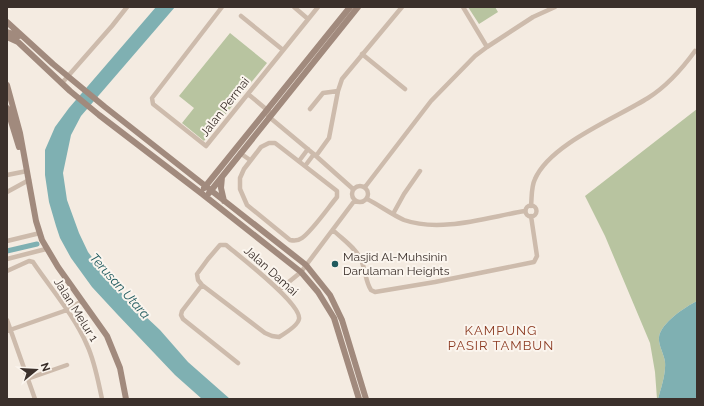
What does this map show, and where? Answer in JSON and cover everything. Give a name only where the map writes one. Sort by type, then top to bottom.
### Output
[{"type":"street","points":[[62,83],[127,7]]},
{"type":"street","name":"Jalan Permai","points":[[222,7],[152,98],[153,104],[206,146],[318,7]]},
{"type":"street","points":[[294,7],[308,19]]},
{"type":"street","points":[[208,188],[222,176],[350,7]]},
{"type":"street","points":[[203,195],[268,114],[358,7]]},
{"type":"street","points":[[305,166],[329,138],[338,91],[343,77],[402,7]]},
{"type":"street","points":[[463,7],[487,47]]},
{"type":"street","points":[[365,188],[431,101],[466,65],[487,47],[533,17],[555,7]]},
{"type":"street","points":[[241,16],[283,50]]},
{"type":"street","points":[[7,22],[27,41],[105,107],[306,265],[330,296],[342,320],[366,399]]},
{"type":"street","points":[[7,32],[27,41]]},
{"type":"street","points":[[7,38],[18,42],[70,91],[301,272],[318,292],[338,326],[359,399]]},
{"type":"street","points":[[7,43],[18,42]]},
{"type":"street","points":[[531,206],[533,184],[536,177],[550,158],[571,142],[658,91],[683,67],[695,51]]},
{"type":"street","points":[[362,54],[405,89]]},
{"type":"street","points":[[7,85],[20,133],[36,221],[46,249],[102,329],[114,352],[120,368],[126,399]]},
{"type":"street","points":[[310,109],[322,93],[338,91]]},
{"type":"street","points":[[248,94],[268,114],[353,189]]},
{"type":"street","points":[[7,108],[26,163]]},
{"type":"street","points":[[272,142],[335,189],[337,195],[306,235],[301,239],[296,241],[290,240],[247,204],[240,189],[240,178],[250,160],[265,144],[272,142]]},
{"type":"street","points":[[299,161],[308,149]]},
{"type":"street","points":[[240,153],[250,160]]},
{"type":"street","points":[[7,175],[27,171]]},
{"type":"street","points":[[393,214],[404,194],[420,171]]},
{"type":"street","points":[[222,176],[221,188],[224,201]]},
{"type":"street","points":[[7,192],[29,180]]},
{"type":"street","points":[[353,189],[360,186],[365,188],[368,192],[367,199]]},
{"type":"street","points":[[353,189],[352,194],[355,200],[363,202],[367,199]]},
{"type":"street","points":[[367,199],[393,214],[412,222],[436,225],[468,222],[525,211],[526,208],[531,206]]},
{"type":"street","points":[[279,290],[301,272],[355,200]]},
{"type":"street","points":[[531,206],[536,209],[535,214],[531,216]]},
{"type":"street","points":[[333,230],[359,256],[362,261],[367,284],[371,290],[375,292],[435,282],[534,262],[537,256],[531,216],[525,211]]},
{"type":"street","points":[[7,241],[40,233]]},
{"type":"street","name":"Jalan Damai","points":[[220,245],[226,245],[279,290],[299,312],[300,318],[298,323],[279,337],[265,333],[202,285],[198,280],[197,274],[220,245]]},
{"type":"street","points":[[7,259],[46,249]]},
{"type":"street","name":"Jalan Melur 1","points":[[7,271],[29,261],[36,265],[84,338],[90,352],[102,399]]},
{"type":"street","points":[[202,285],[182,311],[181,315],[183,319],[238,363]]},
{"type":"street","points":[[9,330],[67,310],[82,301]]},
{"type":"street","points":[[7,320],[9,330],[34,399]]},
{"type":"street","points":[[27,379],[67,366]]},
{"type":"green space","points":[[468,7],[495,7],[498,12],[479,24]]},
{"type":"green space","points":[[230,33],[267,63],[204,141],[182,123],[194,108],[179,96]]},
{"type":"green space","points":[[697,109],[697,301],[674,316],[664,326],[661,332],[659,340],[665,362],[665,371],[657,399],[655,372],[650,343],[605,236],[585,196]]},
{"type":"water","name":"Terusan Utara","points":[[156,7],[175,7],[81,116],[71,135],[63,173],[67,200],[79,233],[88,252],[106,276],[128,300],[160,330],[188,362],[230,399],[202,399],[175,375],[92,287],[71,258],[60,238],[49,202],[45,175],[45,150],[55,127],[69,108]]},
{"type":"water","points":[[697,301],[697,397],[694,399],[658,399],[665,371],[665,362],[659,337],[664,326],[674,316]]},
{"type":"waterway","points":[[7,251],[37,244]]},
{"type":"place","name":"Masjid Al-Muhsinin Darulaman Heights","points":[[335,264]]},
{"type":"district","name":"KAMPUNG PASIR TAMBUN","points":[[501,338]]}]
